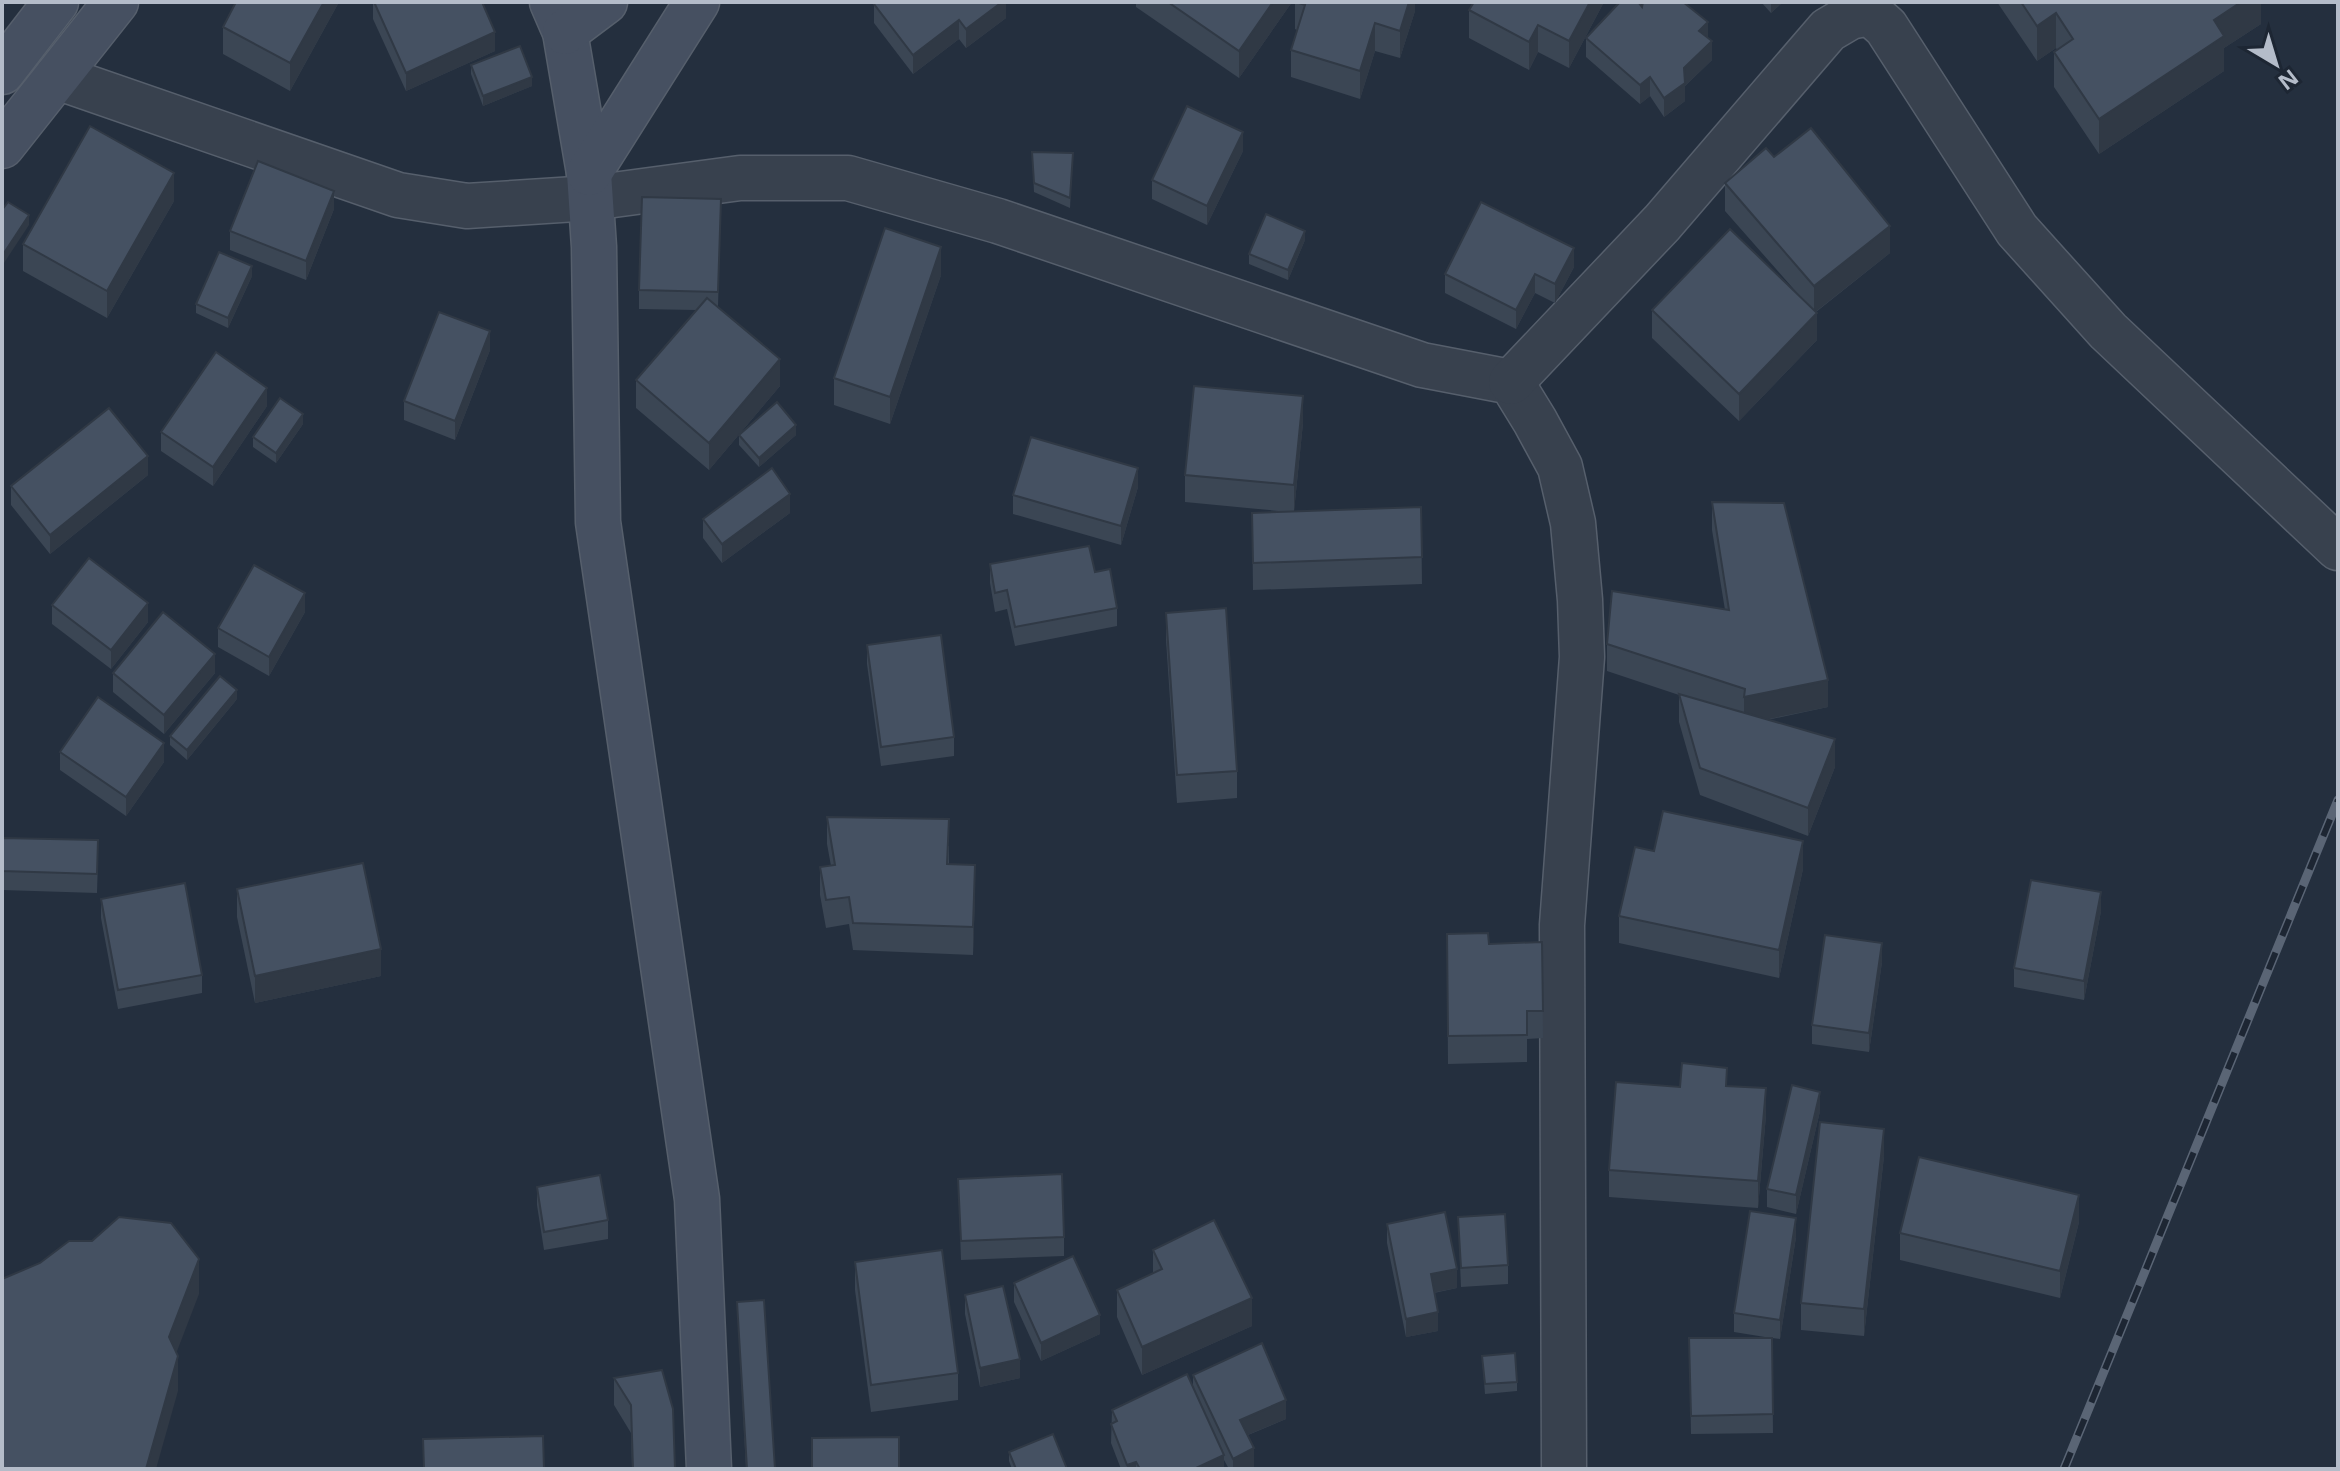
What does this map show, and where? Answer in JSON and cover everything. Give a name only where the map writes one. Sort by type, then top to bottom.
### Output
[{"type":"street","points":[[2,72],[56,2]]},
{"type":"street","points":[[2,146],[116,2]]},
{"type":"street","points":[[605,2],[558,17],[590,186],[594,247],[598,522],[697,1199],[709,1469]]},
{"type":"street","points":[[590,186],[697,2]]},
{"type":"street","points":[[1511,382],[1662,223],[1828,30],[1850,17],[1870,13],[1886,27],[2017,230],[2108,331],[2338,548]]},
{"type":"street","points":[[57,77],[398,195],[467,206],[590,186],[740,178],[848,178],[998,221],[1422,365],[1511,382],[1560,467],[1573,523],[1580,600],[1582,657],[1562,925],[1564,1469]]},
{"type":"building","points":[[236,2],[324,2],[290,63],[223,27]]},
{"type":"building","points":[[374,2],[482,2],[495,32],[406,73]]},
{"type":"building","points":[[1002,2],[966,29],[959,20],[913,55],[874,4]]},
{"type":"building","points":[[1168,2],[1273,2],[1239,51]]},
{"type":"building","points":[[1296,2],[1409,2],[1400,31],[1375,23],[1360,71],[1291,50],[1305,5]]},
{"type":"building","points":[[1474,2],[1590,2],[1569,41],[1538,25],[1529,42],[1469,10]]},
{"type":"building","points":[[1620,2],[1638,2],[1642,7],[1643,2],[1683,2],[1708,22],[1699,31],[1712,41],[1684,68],[1685,83],[1664,98],[1650,77],[1640,85],[1586,38]]},
{"type":"building","points":[[2021,2],[2241,2],[2214,20],[2224,36],[2099,119],[2054,52],[2073,39],[2056,13],[2037,26]]},
{"type":"building","points":[[520,46],[532,77],[483,96],[471,65]]},
{"type":"building","points":[[1187,106],[1243,132],[1207,206],[1152,180]]},
{"type":"building","points":[[90,126],[174,173],[107,291],[23,244]]},
{"type":"building","points":[[1811,128],[1890,226],[1814,286],[1725,183],[1766,148],[1774,157]]},
{"type":"building","points":[[1032,152],[1073,153],[1070,198],[1034,183]]},
{"type":"building","points":[[258,161],[334,191],[306,261],[230,231]]},
{"type":"building","points":[[642,197],[721,199],[718,292],[639,290]]},
{"type":"building","points":[[8,202],[29,215],[2,256],[2,210]]},
{"type":"building","points":[[1481,202],[1574,248],[1555,284],[1535,274],[1516,310],[1445,274]]},
{"type":"building","points":[[1266,214],[1305,231],[1288,270],[1249,254]]},
{"type":"building","points":[[885,228],[941,247],[890,397],[834,378]]},
{"type":"building","points":[[1730,229],[1817,313],[1739,394],[1652,310]]},
{"type":"building","points":[[219,252],[252,266],[228,318],[196,304]]},
{"type":"building","points":[[707,298],[780,359],[709,443],[636,380]]},
{"type":"building","points":[[439,312],[490,331],[455,421],[404,401]]},
{"type":"building","points":[[216,352],[267,388],[213,467],[161,432]]},
{"type":"building","points":[[1194,386],[1303,396],[1294,485],[1185,475]]},
{"type":"building","points":[[280,398],[303,414],[276,453],[253,437]]},
{"type":"building","points":[[777,402],[796,425],[759,458],[739,435]]},
{"type":"building","points":[[109,408],[148,456],[50,535],[11,486]]},
{"type":"building","points":[[1031,437],[1138,468],[1121,526],[1013,495]]},
{"type":"building","points":[[772,468],[790,494],[722,544],[703,519]]},
{"type":"building","points":[[1712,502],[1784,503],[1828,680],[1744,697],[1745,689],[1607,644],[1612,591],[1729,610]]},
{"type":"building","points":[[1421,507],[1422,557],[1253,563],[1252,513]]},
{"type":"building","points":[[1089,546],[1095,572],[1110,569],[1117,608],[1015,627],[1007,590],[995,593],[990,564]]},
{"type":"building","points":[[89,558],[148,603],[111,650],[52,605]]},
{"type":"building","points":[[254,565],[305,593],[269,657],[218,628]]},
{"type":"building","points":[[1226,608],[1237,771],[1177,775],[1166,613]]},
{"type":"building","points":[[163,612],[215,654],[164,715],[113,673]]},
{"type":"building","points":[[941,635],[954,737],[881,747],[867,645]]},
{"type":"building","points":[[220,676],[237,690],[187,750],[170,736]]},
{"type":"building","points":[[1679,694],[1835,739],[1808,808],[1700,768]]},
{"type":"building","points":[[98,697],[164,743],[126,797],[60,752]]},
{"type":"building","points":[[1663,811],[1803,841],[1779,950],[1619,916],[1635,847],[1654,851]]},
{"type":"building","points":[[827,817],[949,819],[947,864],[975,865],[973,927],[853,923],[849,897],[826,900],[820,867],[835,865]]},
{"type":"building","points":[[2,838],[98,840],[97,874],[2,871]]},
{"type":"building","points":[[363,863],[381,949],[255,976],[237,889]]},
{"type":"building","points":[[2031,880],[2101,892],[2084,981],[2014,968]]},
{"type":"building","points":[[185,883],[202,975],[118,990],[101,899]]},
{"type":"building","points":[[1488,933],[1489,944],[1542,942],[1543,1011],[1527,1011],[1527,1035],[1448,1036],[1447,934]]},
{"type":"building","points":[[1825,935],[1882,943],[1869,1033],[1812,1025]]},
{"type":"building","points":[[1682,1063],[1727,1068],[1726,1086],[1766,1088],[1758,1181],[1609,1170],[1616,1082],[1680,1087]]},
{"type":"building","points":[[1792,1085],[1820,1092],[1796,1195],[1767,1189]]},
{"type":"building","points":[[1820,1122],[1884,1129],[1864,1309],[1801,1303]]},
{"type":"building","points":[[1919,1157],[2079,1195],[2060,1271],[1900,1233]]},
{"type":"building","points":[[1062,1174],[1064,1237],[961,1241],[958,1179]]},
{"type":"building","points":[[600,1175],[608,1220],[544,1232],[537,1187]]},
{"type":"building","points":[[1750,1211],[1796,1218],[1780,1320],[1734,1313]]},
{"type":"building","points":[[1445,1212],[1457,1269],[1431,1274],[1438,1312],[1406,1319],[1387,1224]]},
{"type":"building","points":[[1505,1214],[1508,1265],[1461,1268],[1458,1217]]},
{"type":"building","points":[[119,1217],[171,1223],[199,1259],[169,1337],[178,1356],[146,1469],[2,1469],[2,1279],[40,1263],[69,1241],[92,1241]]},
{"type":"building","points":[[1214,1220],[1252,1298],[1142,1347],[1117,1290],[1162,1269],[1153,1250]]},
{"type":"building","points":[[942,1250],[958,1373],[871,1385],[855,1262]]},
{"type":"building","points":[[1073,1256],[1100,1315],[1041,1343],[1014,1283]]},
{"type":"building","points":[[1003,1286],[1020,1359],[980,1368],[965,1295]]},
{"type":"building","points":[[764,1300],[775,1469],[747,1469],[737,1302]]},
{"type":"building","points":[[1689,1338],[1772,1338],[1773,1414],[1691,1416]]},
{"type":"building","points":[[1262,1343],[1286,1400],[1240,1420],[1254,1448],[1233,1459],[1193,1375]]},
{"type":"building","points":[[1515,1353],[1517,1382],[1485,1384],[1482,1356]]},
{"type":"building","points":[[662,1370],[673,1409],[675,1469],[633,1469],[631,1405],[614,1378]]},
{"type":"building","points":[[1187,1374],[1224,1455],[1194,1469],[1140,1469],[1136,1462],[1127,1465],[1111,1424],[1117,1421],[1112,1410]]},
{"type":"building","points":[[1053,1434],[1067,1469],[1016,1469],[1009,1452]]},
{"type":"building","points":[[543,1436],[544,1469],[424,1469],[423,1439]]},
{"type":"building","points":[[899,1437],[899,1469],[812,1469],[812,1438]]},
{"type":"railway","points":[[2064,1469],[2338,800]]}]
